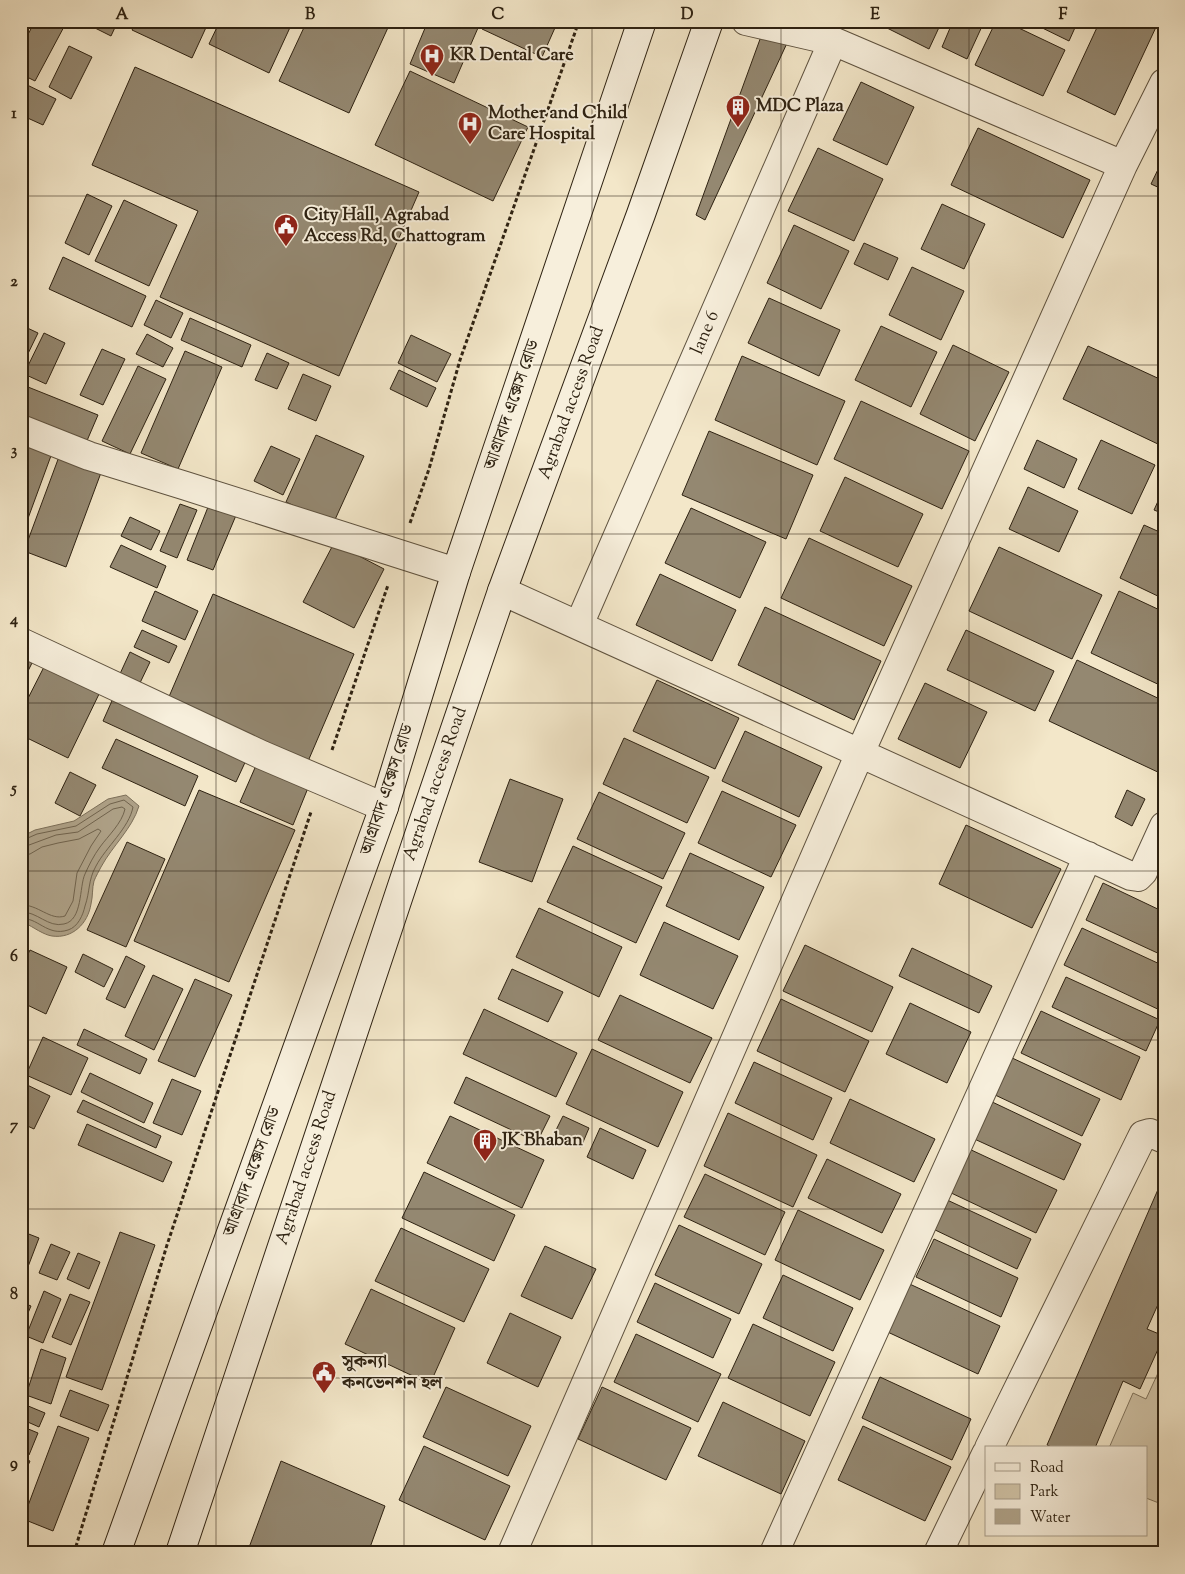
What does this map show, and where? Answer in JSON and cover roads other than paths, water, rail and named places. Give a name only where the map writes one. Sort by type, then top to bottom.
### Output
[{"type":"street","name":"আগ্রাবাদ এক্সেস রোড","points":[[116,1553],[384,806],[456,572],[642,21]]},
{"type":"street","name":"Agrabad access Road","points":[[180,1553],[406,872],[502,591],[709,21]]},
{"type":"street","points":[[746,21],[833,41],[1123,165]]},
{"type":"street","name":"lane 6","points":[[579,625],[833,41]]},
{"type":"street","points":[[512,1553],[860,753],[1123,165],[1164,83]]},
{"type":"street","points":[[21,429],[89,456],[456,572]]},
{"type":"street","points":[[502,591],[1131,876],[1138,877],[1143,872],[1164,826]]},
{"type":"street","points":[[21,642],[262,755],[384,806]]},
{"type":"street","points":[[774,1553],[1088,856]]},
{"type":"street","points":[[990,1446],[1140,1141],[1144,1135],[1150,1134],[1164,1139]]},
{"type":"street","points":[[938,1553],[985,1456]]},
{"type":"water","points":[[126,795],[139,806],[132,822],[96,877],[93,884],[92,901],[83,923],[73,932],[60,936],[42,933],[25,923],[21,924],[21,837],[35,830],[74,821],[108,799]]},
{"type":"place","name":"KR Dental Care","points":[[432,77]]},
{"type":"place","name":"MDC Plaza","points":[[738,128]]},
{"type":"place","name":"Mother and Child Care Hospital","points":[[470,145]]},
{"type":"place","name":"City Hall, Agrabad Access Rd, Chattogram","points":[[286,247]]},
{"type":"place","name":"JK Bhaban","points":[[485,1162]]},
{"type":"place","name":"সুকন্যা কনভেনশন হল","points":[[324,1394]]}]
